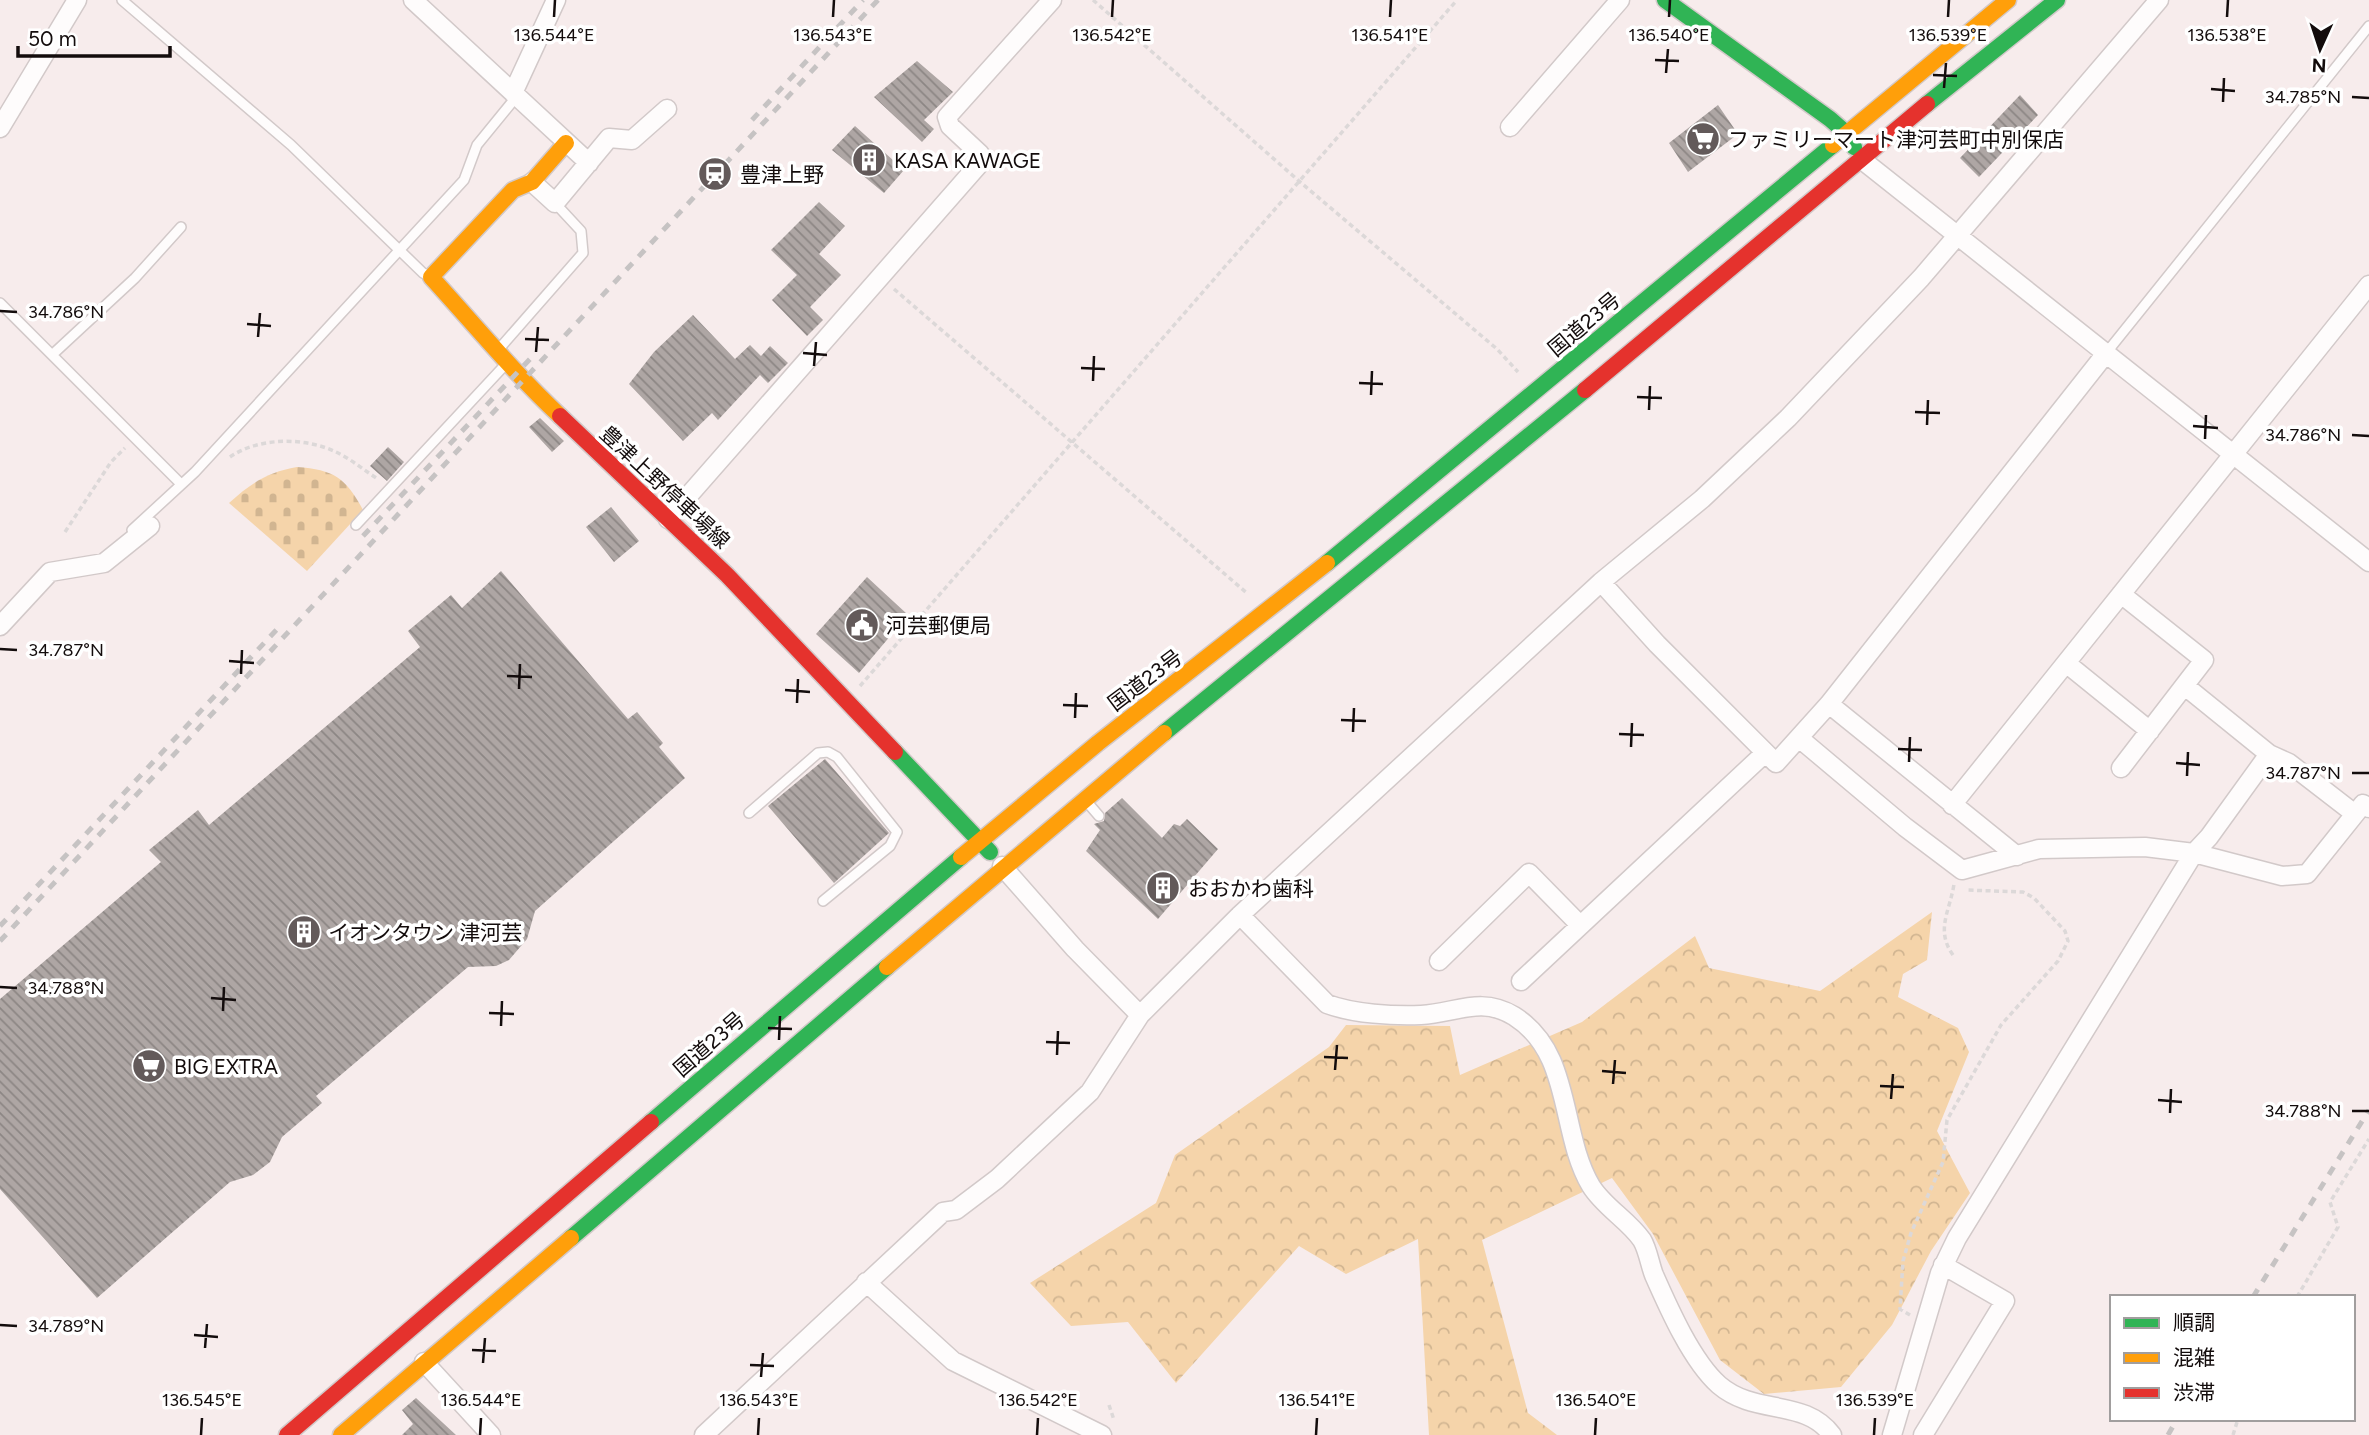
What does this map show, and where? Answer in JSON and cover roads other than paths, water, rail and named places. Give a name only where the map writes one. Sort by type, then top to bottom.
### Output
[{"type":"main road","points":[[1665,0],[1846,133],[1861,159]]},
{"type":"main road","name":"国道23号","points":[[287,1435],[900,908],[1098,743],[1269,612],[2008,0]]},
{"type":"main road","points":[[341,1435],[1002,866],[1655,333],[1861,159],[2057,0]]},
{"type":"main road","points":[[431,276],[513,190],[533,182],[566,143]]},
{"type":"main road","name":"豊津上野停車場線","points":[[431,276],[528,387],[727,575],[1002,866]]},
{"type":"street","points":[[0,128],[77,0]]},
{"type":"street","points":[[413,0],[589,163]]},
{"type":"street","points":[[515,95],[556,0]]},
{"type":"street","points":[[668,519],[981,162],[980,153],[950,126],[947,117],[1052,0]]},
{"type":"street","points":[[1510,127],[1620,0]]},
{"type":"street","points":[[704,1435],[943,1212],[957,1210],[997,1179],[1090,1092],[1140,1015],[1240,915],[1601,582],[1702,499],[1788,418],[1921,278],[2159,0]]},
{"type":"street","points":[[533,182],[555,202],[609,138],[632,140],[667,109]]},
{"type":"street","points":[[1861,159],[2369,562]]},
{"type":"street","points":[[1952,805],[2369,285]]},
{"type":"street","points":[[1601,582],[1657,644],[1776,763],[1829,704],[2107,352]]},
{"type":"street","points":[[0,626],[50,572],[104,562],[150,526]]},
{"type":"street","points":[[2121,594],[2204,660],[2121,768]]},
{"type":"street","points":[[2066,663],[2150,731]]},
{"type":"street","points":[[1799,738],[1905,827],[1962,870],[2039,849],[2145,847],[2194,853],[2282,876],[2307,874],[2362,811],[2289,762],[2269,754],[2185,686]]},
{"type":"street","points":[[1829,704],[2017,856]]},
{"type":"street","points":[[1521,981],[1765,753]]},
{"type":"street","points":[[1892,1435],[1943,1265],[1957,1238],[2194,853],[2209,837],[2269,754]]},
{"type":"street","points":[[1002,866],[1075,949],[1140,1015]]},
{"type":"street","points":[[1438,961],[1529,873],[1580,925]]},
{"type":"street","points":[[1240,915],[1327,1004],[1341,1009],[1422,1015],[1472,1004],[1486,1005],[1500,1008],[1532,1030],[1544,1045],[1561,1083],[1580,1164],[1592,1189],[1643,1241],[1677,1323],[1710,1376],[1738,1398],[1757,1406],[1795,1410],[1814,1417],[1832,1435]]},
{"type":"street","points":[[1923,1435],[2005,1301],[1943,1265]]},
{"type":"street","points":[[866,1282],[953,1361],[1102,1435]]},
{"type":"street","points":[[424,1362],[491,1435]]},
{"type":"lane","points":[[122,0],[291,145],[423,273],[431,276]]},
{"type":"lane","points":[[2107,352],[2369,26]]},
{"type":"lane","points":[[104,562],[402,250],[464,180],[477,145],[515,95]]},
{"type":"lane","points":[[356,525],[503,356],[583,253],[582,231],[555,202]]},
{"type":"lane","points":[[53,354],[135,278],[181,227]]},
{"type":"lane","points":[[0,303],[181,484]]},
{"type":"lane","points":[[749,813],[818,753],[828,751],[837,757],[897,832],[890,846],[823,901]]},
{"type":"lane","points":[[1084,798],[1099,816]]},
{"type":"railway","points":[[752,120],[863,0]]},
{"type":"railway","points":[[0,941],[878,0]]},
{"type":"railway","points":[[363,536],[531,358]]},
{"type":"railway","points":[[0,926],[280,626]]},
{"type":"railway","points":[[2254,1295],[2369,1110]]},
{"type":"railway","points":[[2168,1435],[2176,1421]]},
{"type":"place","name":"ファミリーマート津河芸町中別保店","points":[[1703,139]]},
{"type":"place","name":"KASA KAWAGE","points":[[869,160]]},
{"type":"place","name":"豊津上野","points":[[715,174]]},
{"type":"place","name":"河芸郵便局","points":[[862,625]]},
{"type":"place","name":"おおかわ歯科","points":[[1163,888]]},
{"type":"place","name":"イオンタウン 津河芸","points":[[304,932]]},
{"type":"place","name":"BIG EXTRA","points":[[149,1066]]}]
